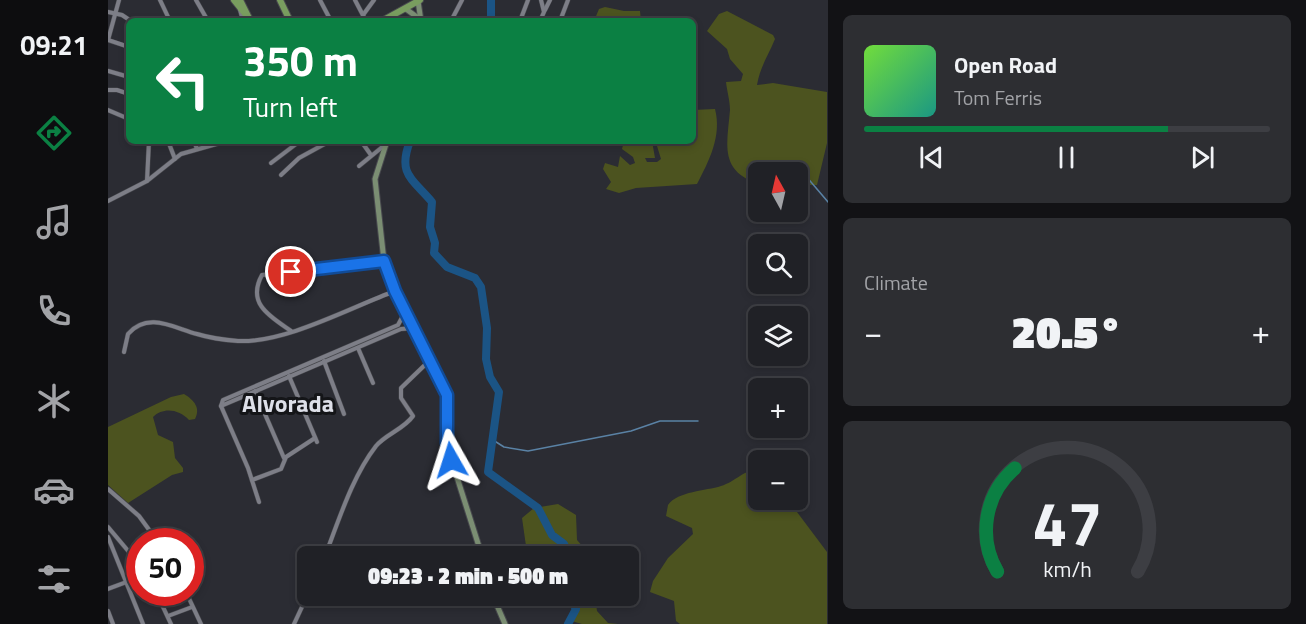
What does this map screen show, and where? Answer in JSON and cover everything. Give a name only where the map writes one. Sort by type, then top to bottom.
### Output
[{"type":"main road","points":[[234,0],[240,3],[248,18]]},
{"type":"main road","points":[[280,0],[289,18]]},
{"type":"main road","points":[[388,18],[419,1],[421,18]]},
{"type":"main road","points":[[406,9],[417,18]]},
{"type":"main road","points":[[386,144],[375,179],[384,261],[395,291],[435,366],[448,403],[449,453],[479,546]]},
{"type":"main road","points":[[497,606],[505,624]]},
{"type":"street","points":[[119,0],[108,40],[126,46]]},
{"type":"street","points":[[160,0],[169,18]]},
{"type":"street","points":[[196,0],[206,18]]},
{"type":"street","points":[[320,0],[329,18]]},
{"type":"street","points":[[355,0],[364,18]]},
{"type":"street","points":[[363,15],[374,0]]},
{"type":"street","points":[[453,18],[462,0]]},
{"type":"street","points":[[521,18],[528,0]]},
{"type":"street","points":[[541,0],[544,12]]},
{"type":"street","points":[[541,18],[550,0]]},
{"type":"street","points":[[561,18],[568,0]]},
{"type":"street","points":[[240,3],[242,18]]},
{"type":"street","points":[[108,12],[116,13],[126,19]]},
{"type":"street","points":[[108,71],[126,76]]},
{"type":"street","points":[[108,90],[126,93]]},
{"type":"street","points":[[108,110],[126,117]]},
{"type":"street","points":[[147,181],[148,144]]},
{"type":"street","points":[[169,144],[175,159]]},
{"type":"street","points":[[195,144],[197,149]]},
{"type":"street","points":[[108,201],[147,181],[175,159],[216,144]]},
{"type":"street","points":[[271,163],[296,144]]},
{"type":"street","points":[[281,175],[296,160],[325,144]]},
{"type":"street","points":[[363,144],[371,155]]},
{"type":"street","points":[[359,166],[385,144]]},
{"type":"street","points":[[291,332],[267,315],[259,306],[257,297],[262,275],[384,261]]},
{"type":"street","points":[[124,352],[125,341],[132,330],[154,322],[170,323],[207,337],[238,341],[270,340],[395,291]]},
{"type":"street","points":[[357,346],[398,325],[404,318],[405,311]]},
{"type":"street","points":[[259,502],[221,406],[223,400],[400,329],[414,328]]},
{"type":"street","points":[[357,346],[373,383]]},
{"type":"street","points":[[329,546],[343,510],[373,451],[381,441],[413,416],[399,391],[431,359]]},
{"type":"street","points":[[323,360],[344,414]]},
{"type":"street","points":[[423,368],[435,366]]},
{"type":"street","points":[[252,480],[280,470],[284,459],[316,440],[289,375]]},
{"type":"street","points":[[254,389],[284,459]]},
{"type":"street","points":[[108,489],[139,516],[148,528]]},
{"type":"street","points":[[108,527],[126,548]]},
{"type":"street","points":[[108,537],[126,580]]},
{"type":"street","points":[[108,589],[126,582]]},
{"type":"street","points":[[136,606],[143,624]]},
{"type":"street","points":[[163,606],[171,624]]},
{"type":"street","points":[[294,624],[302,606]]},
{"type":"street","points":[[168,616],[192,607],[201,624]]},
{"type":"street","points":[[108,611],[113,624]]},
{"type":"green space","points":[[605,7],[624,11],[640,11],[641,18],[595,18],[599,9]]},
{"type":"green space","points":[[727,11],[773,35],[775,39],[762,67],[757,85],[773,83],[827,92],[827,143],[817,185],[808,185],[808,162],[748,162],[748,180],[731,164],[727,145],[730,103],[726,82],[741,81],[743,74],[730,59],[727,49],[707,31],[719,14]]},
{"type":"green space","points":[[715,109],[717,119],[716,139],[697,184],[636,188],[619,193],[606,189],[611,182],[603,169],[605,163],[618,167],[620,156],[630,165],[635,163],[633,157],[622,149],[623,144],[653,144],[655,158],[645,158],[647,162],[657,162],[661,159],[658,144],[696,144],[696,110]]},
{"type":"green space","points":[[184,394],[196,405],[195,419],[189,420],[181,413],[171,411],[161,412],[153,417],[158,435],[173,442],[175,458],[183,468],[183,472],[172,475],[128,503],[108,485],[108,427],[171,397]]},
{"type":"green space","points":[[748,472],[748,510],[796,510],[827,552],[827,624],[680,624],[676,621],[674,601],[650,592],[653,581],[668,558],[693,534],[692,528],[666,516],[668,505],[678,497],[731,482]]},
{"type":"green space","points":[[558,504],[576,515],[577,540],[582,546],[526,546],[522,518],[534,508]]},
{"type":"green space","points":[[580,606],[596,606],[597,611],[608,623],[618,624],[582,624],[568,620]]},
{"type":"waterway","points":[[491,0],[491,18]]},
{"type":"waterway","points":[[409,144],[406,152],[406,169],[413,182],[432,202],[430,227],[435,243],[434,253],[447,267],[475,278],[481,287],[487,328],[486,359],[490,377],[499,392],[488,472],[538,508],[552,535],[565,546]]},
{"type":"waterway","points":[[808,179],[828,202]]},
{"type":"waterway","points":[[493,440],[504,447],[528,451],[631,431],[660,421],[698,421]]},
{"type":"waterway","points":[[568,624],[576,609],[574,606]]},
{"type":"district","name":"Alvorada","points":[[288,404]]},
{"type":"route","points":[[291,272],[384,261],[395,291],[435,366],[447,395],[449,411],[447,443],[451,460]]}]
